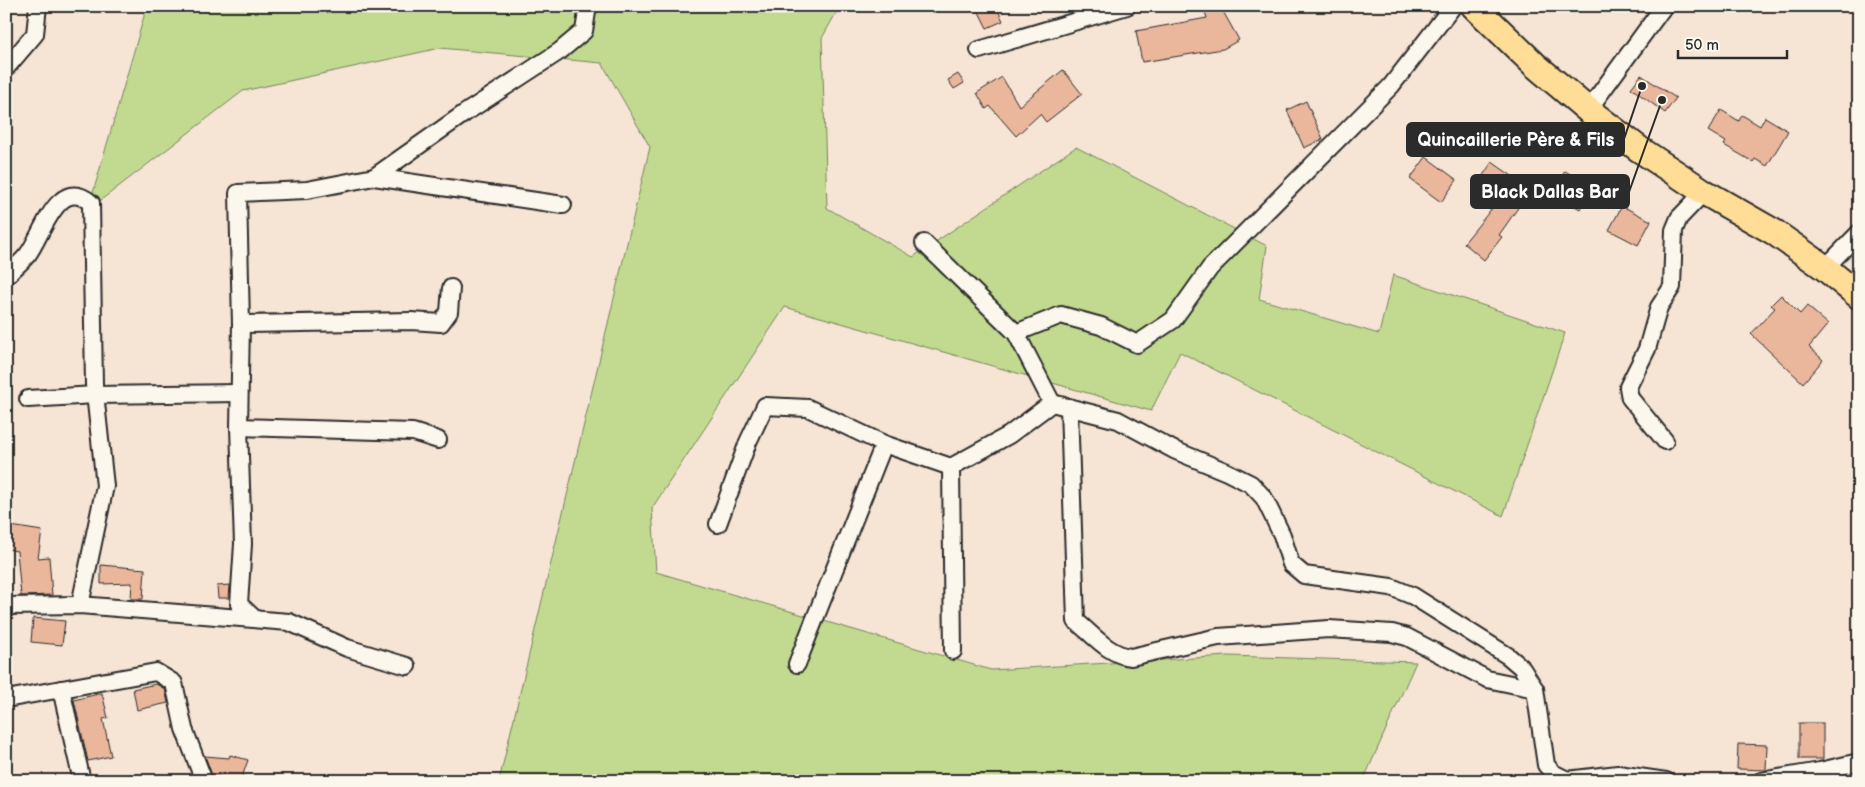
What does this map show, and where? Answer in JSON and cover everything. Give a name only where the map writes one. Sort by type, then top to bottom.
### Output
[{"type":"main road","points":[[1474,6],[1535,65],[1588,110],[1640,149],[1704,192],[1774,232],[1825,268],[1859,296]]},
{"type":"street","points":[[6,68],[35,34],[38,6]]},
{"type":"street","points":[[374,177],[465,112],[560,51],[584,31],[588,6]]},
{"type":"street","points":[[979,50],[1127,6]]},
{"type":"street","points":[[1016,333],[1061,314],[1101,326],[1136,344],[1173,320],[1210,268],[1391,86],[1454,6]]},
{"type":"street","points":[[1588,110],[1664,6]]},
{"type":"street","points":[[254,618],[239,604],[243,544],[239,427],[241,324],[238,193],[307,190],[374,177],[563,205]]},
{"type":"street","points":[[1665,441],[1630,398],[1628,387],[1647,348],[1659,307],[1672,287],[1674,230],[1679,218],[1704,192]]},
{"type":"street","points":[[6,276],[28,254],[57,202],[70,196],[77,196],[84,197],[91,203],[95,395],[104,486],[80,605]]},
{"type":"street","points":[[1825,268],[1859,233]]},
{"type":"street","points":[[924,243],[1016,333],[1052,402],[1118,420],[1174,450],[1251,484],[1264,498],[1282,535],[1291,564],[1304,575],[1391,587],[1413,596],[1508,656],[1521,667],[1535,689],[1546,764],[1552,772],[1566,780],[1618,774],[1666,781]]},
{"type":"street","points":[[241,324],[411,321],[441,323],[449,312],[451,288]]},
{"type":"street","points":[[28,399],[95,395],[239,393]]},
{"type":"street","points":[[718,524],[748,442],[765,406],[808,408],[884,444],[951,467],[1009,435],[1052,402]]},
{"type":"street","points":[[1069,407],[1076,621],[1111,651],[1120,656],[1131,657],[1218,637],[1329,629],[1392,633],[1407,637],[1487,679],[1535,689]]},
{"type":"street","points":[[239,427],[413,432],[438,440]]},
{"type":"street","points":[[797,664],[884,444]]},
{"type":"street","points":[[951,467],[953,651]]},
{"type":"street","points":[[6,606],[80,605],[288,622],[348,648],[407,666]]},
{"type":"street","points":[[6,698],[156,672],[174,683],[184,729],[204,781]]},
{"type":"street","points":[[60,689],[82,781]]},
{"type":"street","points":[[1761,781],[1859,762]]},
{"type":"green space","points":[[147,6],[840,6],[822,38],[827,208],[913,257],[1076,147],[1267,246],[1259,299],[1379,334],[1393,275],[1565,333],[1503,516],[1180,352],[1151,411],[785,307],[652,508],[656,572],[991,670],[1228,656],[1416,662],[1363,781],[499,781],[650,147],[602,63],[440,48],[243,91],[88,210]]},
{"type":"building","points":[[976,6],[996,6],[1003,21],[987,28]]},
{"type":"building","points":[[1203,6],[1220,6],[1239,40],[1223,49],[1142,62],[1136,31],[1207,18]]},
{"type":"building","points":[[1063,70],[1082,94],[1046,122],[1040,114],[1016,136],[990,106],[986,109],[977,93],[1002,77],[1019,106]]},
{"type":"building","points":[[958,74],[964,83],[954,89],[948,80]]},
{"type":"building","points":[[1641,75],[1676,98],[1665,113],[1631,88]]},
{"type":"building","points":[[1306,101],[1323,139],[1304,148],[1287,110]]},
{"type":"building","points":[[1721,110],[1739,121],[1742,115],[1760,126],[1765,117],[1788,131],[1767,166],[1755,159],[1753,162],[1724,145],[1726,142],[1708,131]]},
{"type":"building","points":[[1426,157],[1457,180],[1441,202],[1410,179]]},
{"type":"building","points":[[1492,162],[1531,189],[1499,235],[1502,237],[1484,260],[1464,243],[1493,207],[1472,192]]},
{"type":"building","points":[[1565,171],[1592,186],[1580,209],[1552,193]]},
{"type":"building","points":[[1622,206],[1651,221],[1638,245],[1609,230]]},
{"type":"building","points":[[1781,295],[1800,314],[1807,306],[1828,324],[1809,347],[1823,360],[1803,383],[1751,334],[1775,308],[1771,305]]},
{"type":"building","points":[[11,526],[42,531],[38,558],[49,557],[52,595],[21,596],[17,551],[7,549]]},
{"type":"building","points":[[101,565],[145,569],[143,599],[131,599],[132,583],[101,584]]},
{"type":"building","points":[[230,585],[229,598],[218,598],[217,586]]},
{"type":"building","points":[[33,618],[65,621],[62,645],[31,642]]},
{"type":"building","points":[[156,684],[165,689],[168,703],[137,710],[133,689]]},
{"type":"building","points":[[102,693],[108,718],[103,719],[111,756],[88,761],[74,700]]},
{"type":"building","points":[[1799,723],[1823,723],[1823,759],[1799,759]]},
{"type":"building","points":[[1738,744],[1767,745],[1766,770],[1737,769]]},
{"type":"building","points":[[230,755],[248,760],[241,780],[212,775],[205,756],[229,758]]},
{"type":"place","name":"Quincaillerie Père & Fils","points":[[1642,86]]},
{"type":"place","name":"Black Dallas Bar","points":[[1662,100]]}]
